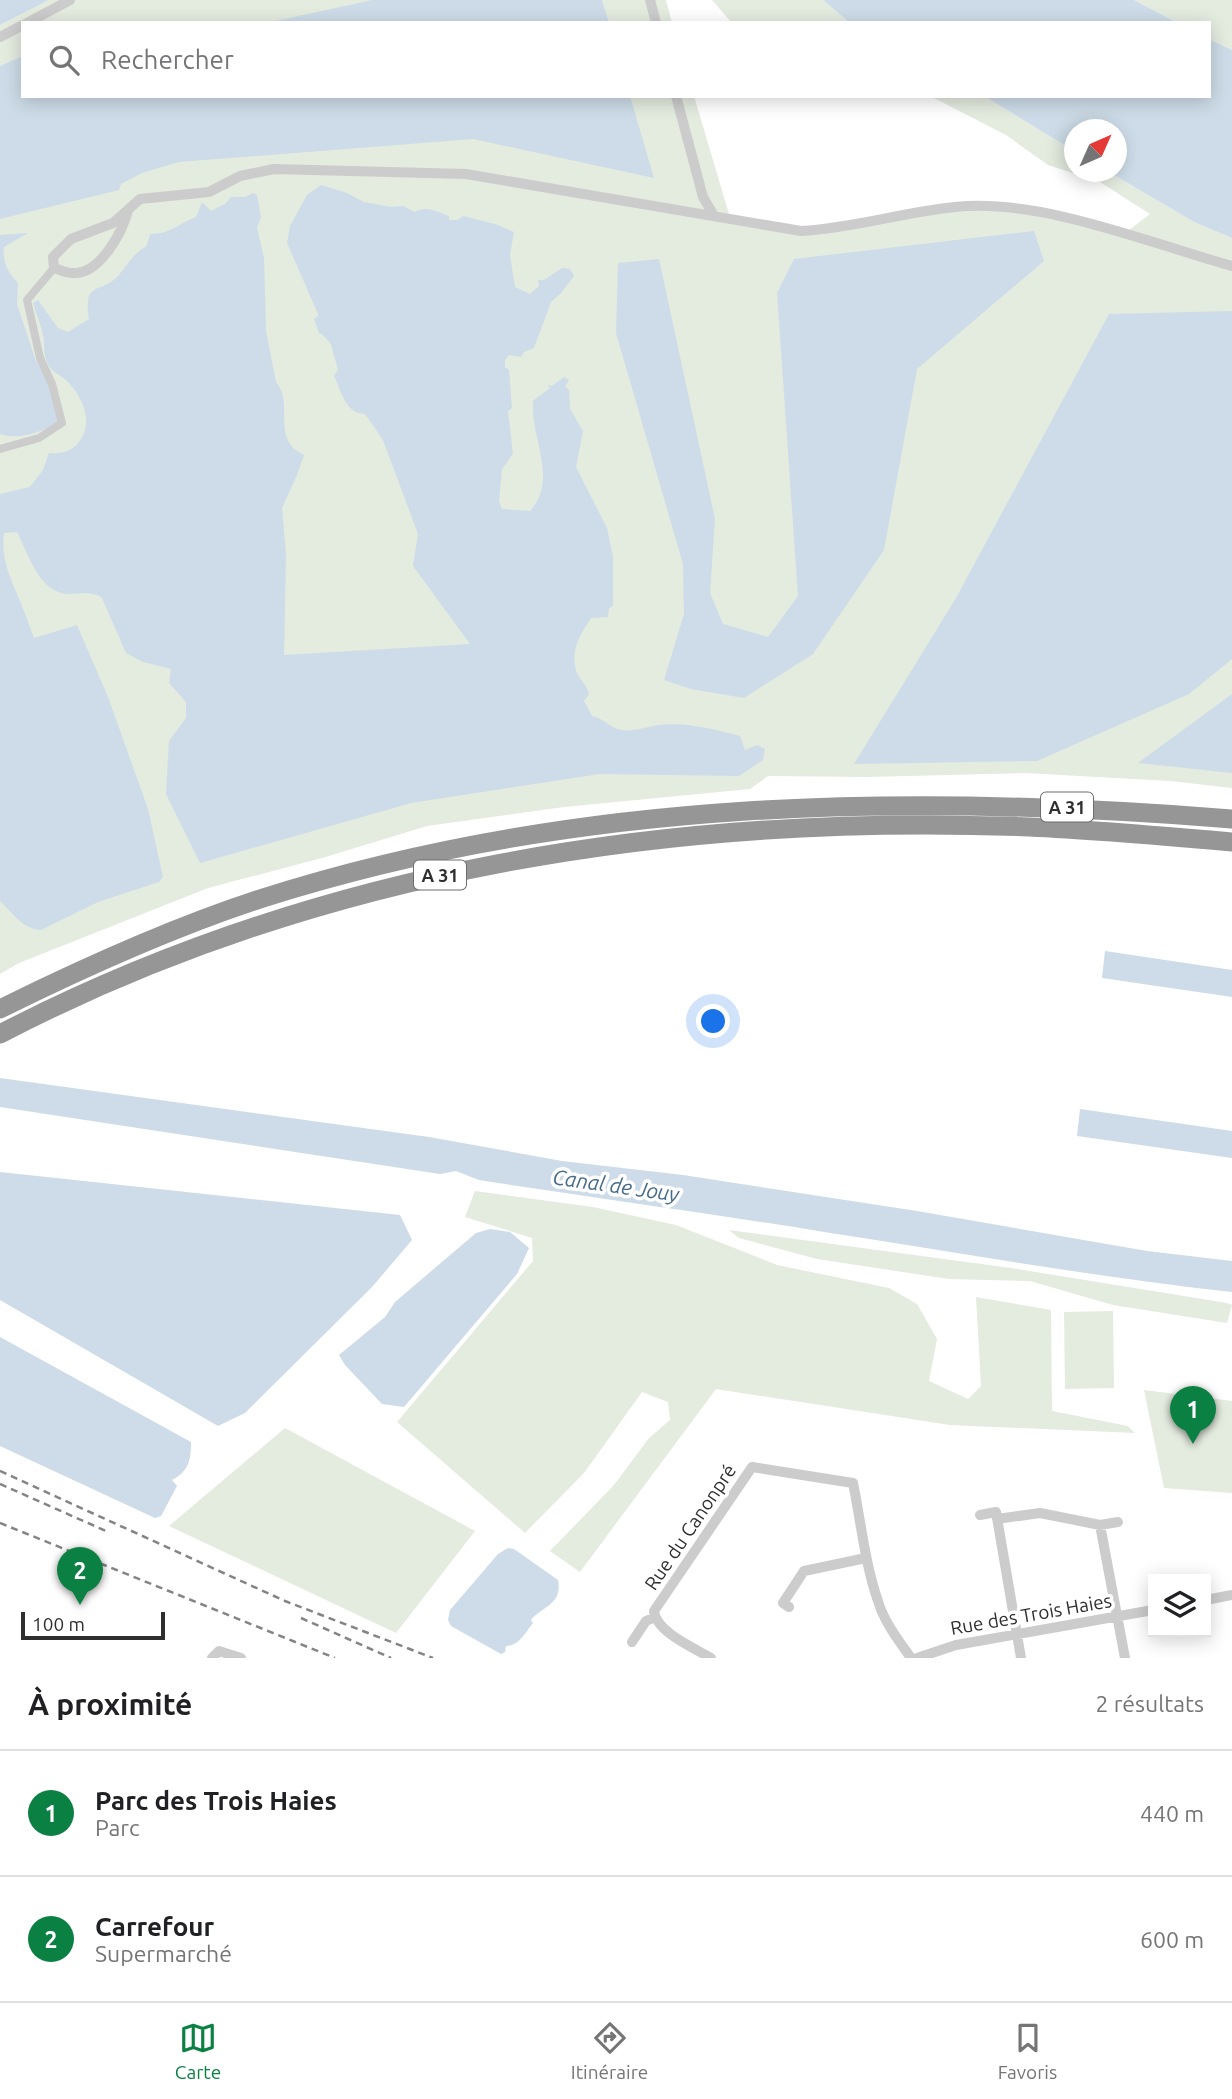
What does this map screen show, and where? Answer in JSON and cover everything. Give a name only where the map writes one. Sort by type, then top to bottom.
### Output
[{"type":"highway","name":"A 31","points":[[0,1009],[153,939],[262,899],[411,858],[542,833],[640,819],[873,805],[1025,806],[1232,819]]},
{"type":"highway","name":"A 31","points":[[0,1034],[95,987],[229,934],[358,894],[488,865],[574,850],[741,833],[906,826],[1082,830],[1232,842]]},
{"type":"highway","points":[[1082,830],[1232,854]]},
{"type":"street","points":[[31,21],[71,0]]},
{"type":"street","points":[[650,0],[655,21]]},
{"type":"street","points":[[0,37],[21,26]]},
{"type":"street","points":[[677,98],[703,197],[714,216]]},
{"type":"street","points":[[0,449],[39,438],[62,423],[52,384],[40,358],[27,300],[54,268],[54,257],[71,239],[113,223],[140,199],[209,192],[240,176],[274,169],[466,174],[802,231],[840,229],[956,207],[1018,208],[1110,230],[1232,266]]},
{"type":"street","points":[[54,268],[73,274],[86,272],[115,242],[128,210]]},
{"type":"street","name":"Rue du Canonpré","points":[[711,1658],[662,1628],[655,1617],[657,1605],[752,1467],[853,1483],[866,1543],[866,1558],[878,1602],[911,1658]]},
{"type":"street","points":[[980,1515],[996,1512],[1021,1658]]},
{"type":"street","points":[[997,1519],[1040,1513],[1100,1525],[1118,1522]]},
{"type":"street","points":[[1100,1525],[1125,1658]]},
{"type":"street","points":[[789,1607],[783,1603],[804,1571],[866,1558]]},
{"type":"street","points":[[1211,1599],[1232,1595]]},
{"type":"street","name":"Rue des Trois Haies","points":[[916,1658],[948,1647],[1148,1611]]},
{"type":"street","name":"Rue du Canonpré","points":[[632,1642],[646,1621],[655,1617]]},
{"type":"street","points":[[212,1658],[219,1651],[241,1658]]},
{"type":"shaded area","points":[[49,0],[666,0],[671,21],[21,21],[21,98],[695,98],[731,221],[802,231],[956,207],[1018,208],[1124,234],[1150,214],[1100,182],[1126,182],[1194,222],[1232,238],[1232,788],[1170,781],[1025,773],[867,777],[768,776],[750,789],[564,807],[427,826],[322,858],[208,888],[19,963],[0,974],[0,25]]},
{"type":"shaded area","points":[[712,0],[823,0],[848,21],[730,21]]},
{"type":"shaded area","points":[[1134,0],[1232,0],[1232,50],[1211,40],[1211,21],[1174,21]]},
{"type":"shaded area","points":[[934,98],[987,98],[1064,145],[1064,170],[1048,165],[1006,135]]},
{"type":"shaded area","points":[[475,1191],[593,1207],[676,1225],[777,1265],[889,1288],[917,1304],[937,1339],[929,1381],[968,1399],[981,1386],[976,1297],[1051,1310],[1052,1411],[1128,1426],[1135,1433],[950,1425],[716,1389],[580,1572],[550,1551],[614,1485],[649,1438],[670,1420],[668,1402],[642,1392],[584,1473],[525,1533],[397,1422],[533,1261],[532,1238],[465,1217]]},
{"type":"shaded area","points":[[729,1230],[1011,1268],[1232,1305],[1227,1323],[1113,1305],[1030,1281],[949,1279],[817,1259],[739,1238]]},
{"type":"shaded area","points":[[1113,1311],[1114,1388],[1065,1389],[1064,1312]]},
{"type":"shaded area","points":[[1144,1390],[1232,1401],[1232,1493],[1164,1488]]},
{"type":"shaded area","points":[[285,1428],[475,1531],[396,1633],[169,1526]]},
{"type":"water","points":[[0,0],[49,0],[0,25]]},
{"type":"water","points":[[372,0],[602,0],[608,21],[276,21]]},
{"type":"water","points":[[823,0],[1134,0],[1174,21],[848,21]]},
{"type":"water","points":[[1211,40],[1232,50],[1232,238],[1194,222],[1126,182],[1127,119],[1064,119],[1064,145],[987,98],[1211,98]]},
{"type":"water","points":[[21,57],[21,98],[631,98],[654,178],[473,139],[179,162],[142,173],[121,184],[119,190],[0,219],[0,66]]},
{"type":"water","points":[[321,185],[347,193],[364,202],[391,207],[403,206],[415,212],[432,210],[449,216],[449,220],[458,220],[463,216],[514,232],[510,255],[515,287],[530,294],[539,286],[538,280],[544,280],[562,268],[570,269],[574,276],[551,302],[534,348],[524,352],[521,357],[509,355],[505,360],[505,367],[509,370],[512,408],[508,411],[513,454],[502,469],[499,501],[502,509],[530,511],[538,499],[543,472],[533,401],[550,388],[547,385],[552,386],[564,377],[569,380],[565,386],[569,390],[570,409],[583,431],[576,467],[607,528],[613,557],[613,606],[609,608],[608,617],[591,618],[579,638],[575,652],[575,667],[589,694],[584,701],[592,716],[617,729],[631,730],[669,724],[710,729],[740,736],[745,750],[757,745],[765,749],[763,760],[739,776],[600,774],[411,803],[200,863],[166,794],[169,741],[186,718],[186,702],[169,683],[171,669],[143,662],[126,653],[102,598],[91,594],[58,592],[49,587],[36,571],[17,532],[4,533],[6,564],[34,638],[77,625],[108,697],[148,809],[163,877],[159,882],[98,902],[41,930],[28,927],[0,901],[0,494],[30,487],[43,470],[49,453],[65,452],[72,448],[78,443],[86,427],[82,402],[66,380],[47,362],[44,338],[33,303],[38,300],[58,328],[68,332],[89,319],[90,294],[116,278],[147,245],[150,234],[168,231],[196,217],[202,202],[211,211],[225,204],[231,197],[245,197],[253,193],[257,195],[261,217],[257,228],[264,258],[266,331],[276,382],[284,401],[285,431],[294,448],[304,455],[282,508],[286,554],[284,655],[470,644],[413,566],[418,534],[383,440],[365,414],[352,410],[345,400],[334,376],[338,370],[331,344],[319,333],[314,319],[318,314],[287,243],[290,226],[307,195]]},
{"type":"water","points":[[1034,231],[1044,261],[917,369],[884,550],[813,654],[744,698],[691,689],[664,680],[684,614],[683,564],[616,333],[618,263],[659,259],[715,519],[710,593],[723,624],[768,637],[798,596],[777,293],[794,259]]},
{"type":"water","points":[[28,233],[4,247],[4,257],[9,271],[18,283],[17,304],[36,361],[50,383],[60,421],[32,434],[8,436],[0,434],[0,235]]},
{"type":"water","points":[[1232,311],[1232,659],[1189,694],[1037,761],[854,764],[956,598],[1109,314]]},
{"type":"water","points":[[1232,694],[1232,773],[1138,763]]},
{"type":"water","points":[[1105,951],[1232,970],[1232,997],[1102,978]]},
{"type":"water","name":"Canal de Jouy","points":[[0,1078],[429,1137],[562,1161],[683,1175],[917,1211],[1147,1251],[1232,1261],[1232,1292],[1079,1272],[479,1180],[456,1171],[440,1174],[0,1107]]},
{"type":"water","points":[[1080,1109],[1232,1131],[1232,1158],[1077,1136]]},
{"type":"water","points":[[0,1172],[400,1215],[412,1240],[372,1287],[245,1413],[218,1426],[0,1300]]},
{"type":"water","points":[[490,1229],[510,1232],[529,1248],[517,1274],[404,1407],[382,1404],[339,1355],[385,1317],[395,1302],[476,1233]]},
{"type":"water","points":[[0,1337],[191,1442],[188,1464],[182,1473],[172,1480],[177,1486],[161,1516],[155,1518],[0,1446]]},
{"type":"water","points":[[508,1548],[514,1549],[558,1580],[559,1588],[554,1600],[531,1620],[533,1623],[521,1638],[515,1644],[506,1646],[505,1652],[501,1654],[451,1626],[448,1620],[450,1610],[498,1554]]},
{"type":"railway","points":[[0,1471],[285,1601],[433,1658]]},
{"type":"railway","points":[[0,1484],[106,1531]]},
{"type":"railway","points":[[0,1523],[335,1658]]},
{"type":"railway","points":[[301,1618],[391,1658]]},
{"type":"place","name":"Parc des Trois Haies","points":[[1193,1444]]},
{"type":"place","name":"Carrefour","points":[[80,1605]]}]
